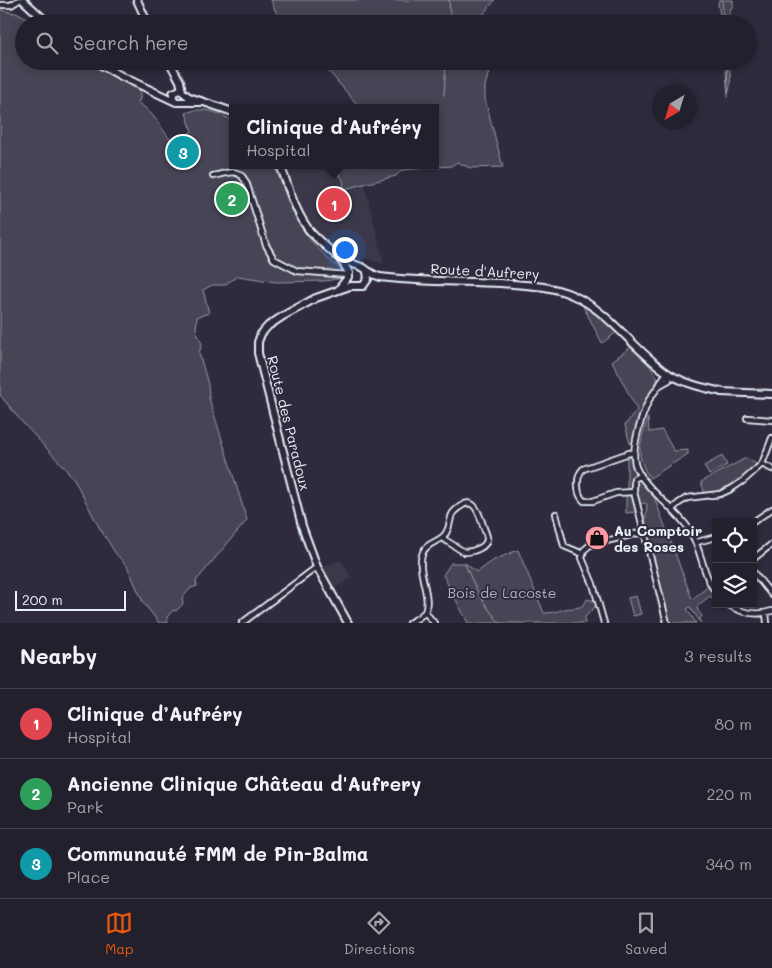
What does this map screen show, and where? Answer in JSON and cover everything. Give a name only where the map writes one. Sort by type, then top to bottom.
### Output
[{"type":"main road","points":[[21,0],[38,15]]},
{"type":"main road","points":[[137,0],[144,15]]},
{"type":"main road","points":[[112,70],[155,92],[178,94],[229,111]]},
{"type":"main road","points":[[174,70],[177,76],[177,102],[203,102]]},
{"type":"main road","points":[[281,169],[294,205],[305,224],[346,267],[351,284],[362,286],[367,282],[367,272],[363,268],[356,267],[335,255]]},
{"type":"main road","points":[[332,294],[343,285],[348,275],[356,267]]},
{"type":"main road","name":"Route d'Aufrery","points":[[367,272],[376,276],[391,278],[539,286],[559,290],[576,297],[604,315],[668,376],[697,386],[723,392],[772,394]]},
{"type":"main road","name":"Route d'Aufrery","points":[[367,282],[391,278]]},
{"type":"main road","name":"Route des Paradoux","points":[[348,623],[317,567],[297,508],[258,353],[258,342],[264,330],[283,316],[310,301],[354,286]]},
{"type":"street","points":[[0,5],[11,5],[21,0]]},
{"type":"street","points":[[213,176],[234,172],[242,176],[247,185],[266,245],[277,260],[297,271],[348,275]]},
{"type":"street","points":[[668,376],[647,406],[634,453],[635,463],[641,475],[688,527],[697,542],[712,586]]},
{"type":"street","points":[[751,425],[749,418],[772,420]]},
{"type":"street","points":[[672,509],[687,498],[711,496],[731,489],[743,481],[762,464],[772,438]]},
{"type":"street","points":[[634,453],[628,453],[582,469],[578,475],[579,495],[584,501],[616,493],[634,492]]},
{"type":"street","points":[[762,464],[772,469]]},
{"type":"street","points":[[641,475],[634,479],[634,492],[667,623]]},
{"type":"street","points":[[409,623],[425,612],[427,603],[423,586],[422,556],[428,546],[442,538],[448,530],[450,517],[454,511],[465,504],[471,504],[475,507],[487,536],[483,546],[469,552],[464,552],[442,538]]},
{"type":"street","points":[[757,519],[772,509]]},
{"type":"street","points":[[556,514],[564,546],[583,554]]},
{"type":"street","points":[[604,623],[593,584],[583,562],[583,554],[590,545],[644,532]]},
{"type":"street","points":[[697,542],[712,539]]},
{"type":"street","points":[[757,556],[772,544]]},
{"type":"street","points":[[242,623],[317,567]]},
{"type":"street","points":[[757,577],[772,596]]},
{"type":"street","points":[[735,608],[753,614],[772,611]]},
{"type":"street","points":[[425,612],[434,623]]},
{"type":"street","points":[[766,613],[766,623]]},
{"type":"shaded area","points":[[284,169],[361,169],[384,264],[362,258],[353,262],[322,238],[305,218]]},
{"type":"shaded area","points":[[341,560],[352,578],[333,589],[322,568]]},
{"type":"green space","points":[[271,0],[495,0],[484,15],[277,15]]},
{"type":"green space","points":[[719,0],[733,0],[730,15],[720,15]]},
{"type":"green space","points":[[0,10],[22,15],[15,15],[15,70],[102,70],[140,90],[140,100],[137,102],[153,116],[172,141],[180,140],[192,131],[186,113],[204,110],[229,119],[229,169],[276,169],[290,207],[301,228],[318,248],[344,272],[344,278],[324,281],[276,282],[238,276],[224,285],[212,285],[203,290],[209,313],[197,317],[196,330],[202,344],[199,353],[208,384],[209,398],[247,520],[196,581],[197,586],[191,588],[182,598],[183,604],[176,611],[173,610],[167,617],[168,623],[159,623],[143,602],[127,566],[116,554],[99,527],[74,479],[0,395]]},
{"type":"green space","points":[[328,70],[489,70],[485,86],[485,99],[503,167],[470,168],[457,162],[451,166],[439,167],[439,104],[357,104]]},
{"type":"green space","points":[[726,70],[730,70],[728,94]]},
{"type":"green space","points":[[343,169],[414,169],[402,170],[396,176],[344,189],[343,179],[339,175]]},
{"type":"green space","points":[[582,304],[602,317],[617,332],[602,343]]},
{"type":"green space","points":[[631,347],[649,365],[658,379],[642,409],[636,425],[633,442],[630,444],[625,425],[637,410],[612,361]]},
{"type":"green space","points":[[648,418],[649,432],[662,430],[674,451],[688,450],[688,454],[650,478],[640,456],[641,442]]},
{"type":"green space","points":[[627,455],[631,456],[636,473],[632,478],[631,488],[627,490]]},
{"type":"green space","points":[[722,456],[727,465],[709,475],[704,466]]},
{"type":"green space","points":[[746,458],[756,464],[746,476],[734,484],[705,494],[701,482]]},
{"type":"green space","points":[[640,479],[653,494],[692,599],[708,587],[712,593],[712,598],[710,596],[697,606],[702,616],[699,620],[701,623],[690,607],[687,609],[696,623],[670,623],[645,525],[647,504],[643,503],[639,506],[635,483]]},
{"type":"green space","points":[[626,494],[632,495],[636,512],[626,513]]},
{"type":"green space","name":"Bois de Lacoste","points":[[518,550],[544,613],[578,607],[583,605],[587,599],[595,601],[596,606],[585,617],[585,623],[468,623],[443,575],[451,563],[465,563],[477,572],[494,560]]},
{"type":"green space","points":[[636,596],[641,614],[633,616],[628,598]]},
{"type":"waterway","points":[[449,0],[450,15]]},
{"type":"waterway","points":[[722,0],[723,15]]},
{"type":"waterway","points":[[444,95],[445,70]]},
{"type":"waterway","points":[[727,70],[728,97]]},
{"type":"waterway","points":[[465,564],[480,595],[500,623]]},
{"type":"place","name":"Communauté FMM de Pin-Balma","points":[[183,152]]},
{"type":"place","name":"Ancienne Clinique Château d'Aufrery","points":[[232,199]]},
{"type":"place","name":"Clinique d’Aufréry","points":[[334,204]]},
{"type":"place","name":"Au Comptoir des Roses","points":[[597,538]]}]
